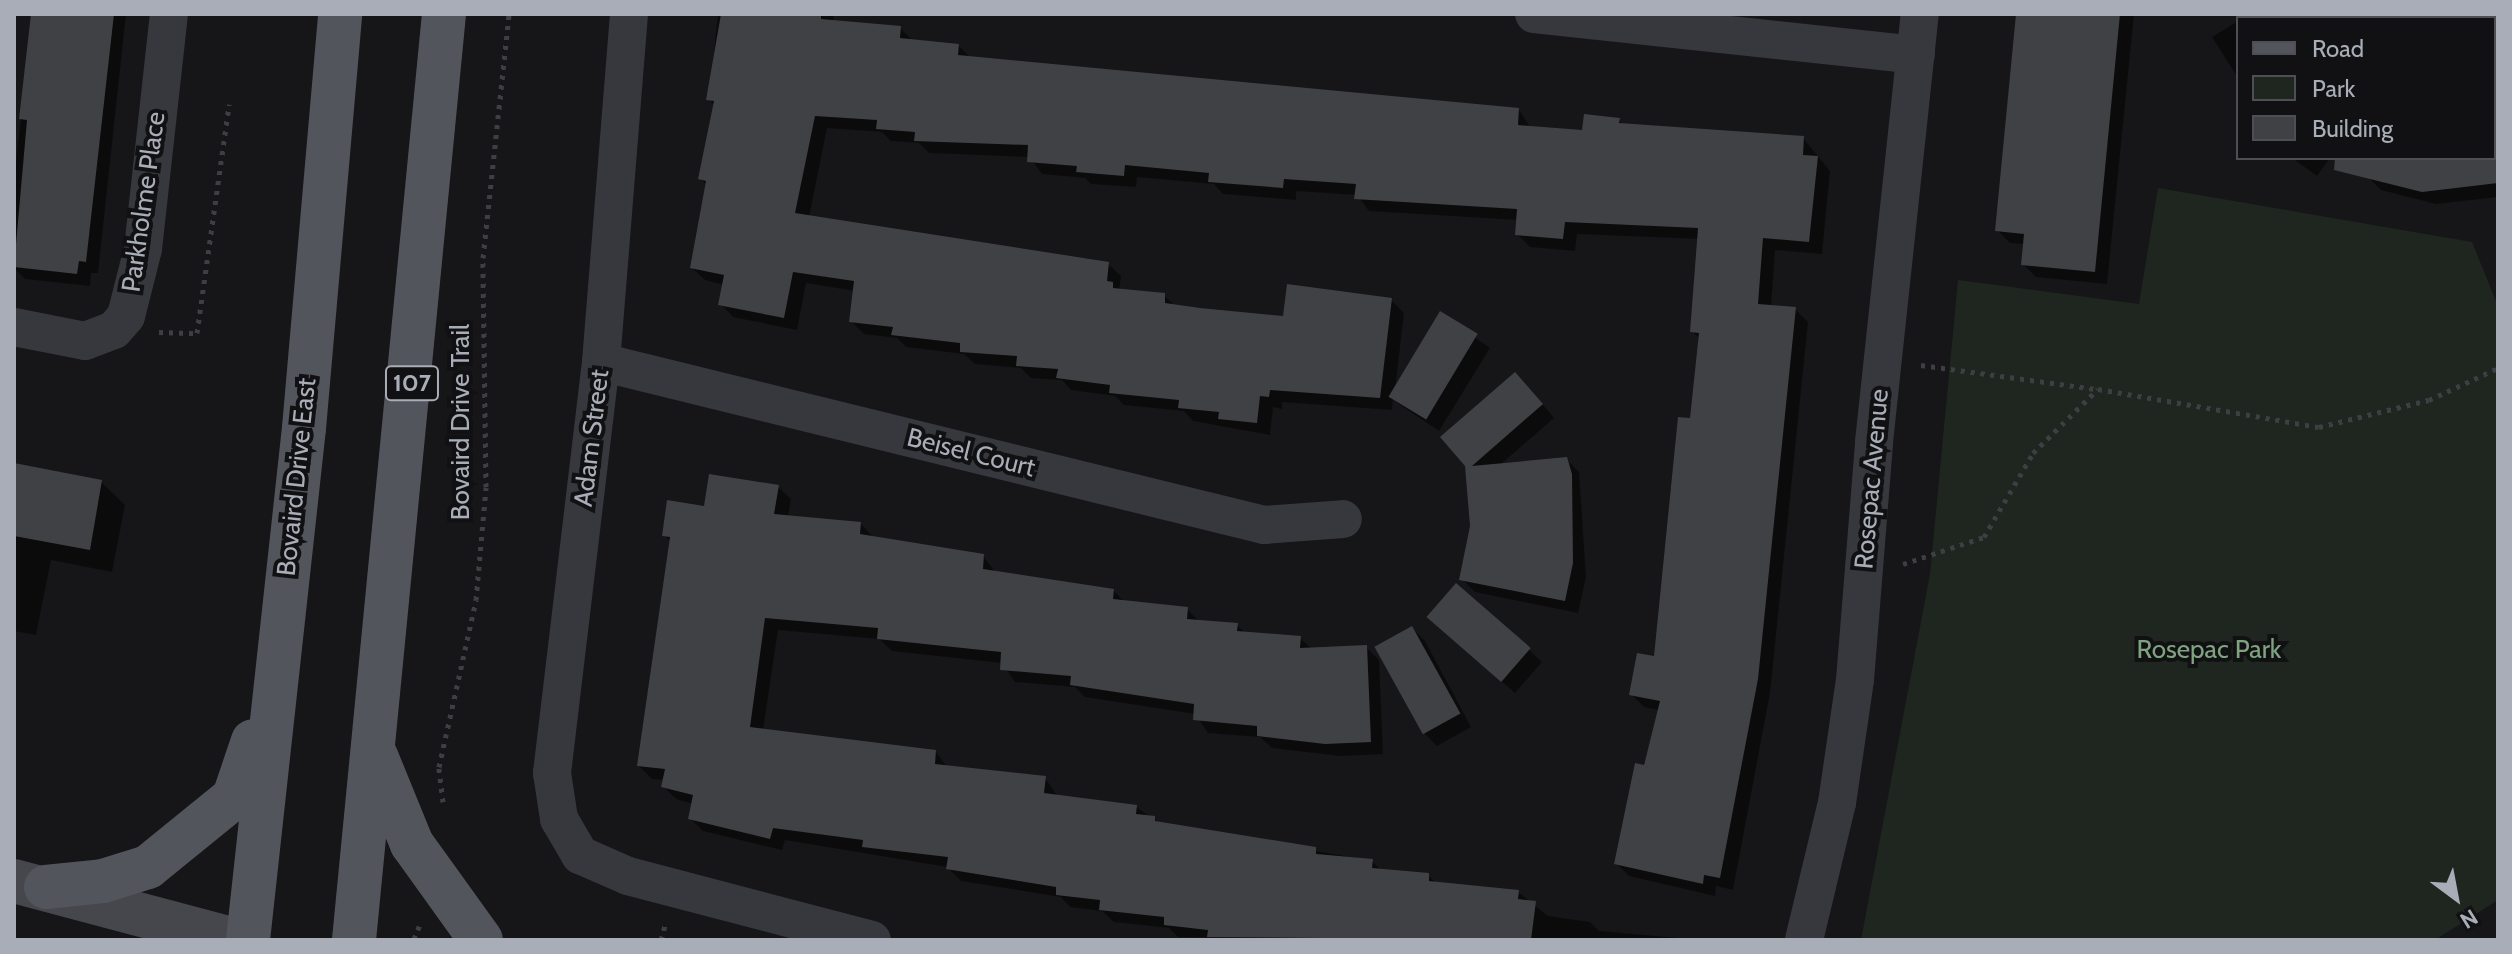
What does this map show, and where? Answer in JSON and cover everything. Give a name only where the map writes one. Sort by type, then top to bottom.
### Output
[{"type":"main road","name":"Bovaird Drive East","points":[[248,940],[274,679],[304,428],[340,14]]},
{"type":"main road","name":"107","points":[[354,940],[444,14]]},
{"type":"main road","points":[[30,884],[103,881],[148,867],[193,835],[234,797],[274,679]]},
{"type":"main road","points":[[374,752],[412,844],[481,940]]},
{"type":"main road","points":[[30,884],[236,940]]},
{"type":"street","name":"Parkholme Place","points":[[114,330],[126,316],[143,249],[169,14]]},
{"type":"street","name":"Adam Street","points":[[629,14],[601,362],[552,773],[559,819],[580,855],[693,897],[872,940]]},
{"type":"street","points":[[1534,14],[1916,55]]},
{"type":"street","name":"Rosepac Avenue","points":[[1804,940],[1837,803],[1920,14]]},
{"type":"street","points":[[14,327],[85,341],[114,330]]},
{"type":"street","name":"Beisel Court","points":[[601,362],[1264,525],[1343,519]]},
{"type":"path","name":"Bovaird Drive Trail","points":[[444,807],[439,767],[476,600],[486,487],[483,258],[509,14]]},
{"type":"path","points":[[114,330],[197,333],[229,104]]},
{"type":"path","points":[[1883,358],[2002,380],[2098,389],[2319,427],[2429,400],[2498,368]]},
{"type":"path","points":[[1863,578],[1984,537],[2033,453],[2098,389]]},
{"type":"green space","name":"Rosepac Park","points":[[2158,188],[2472,242],[2498,306],[2498,900],[2435,940],[1861,940],[1930,574],[1958,280],[2139,304]]},
{"type":"building","points":[[31,14],[114,14],[86,262],[79,261],[77,274],[14,267],[27,120],[19,119]]},
{"type":"building","points":[[721,14],[821,14],[821,19],[901,26],[900,38],[959,44],[958,55],[1519,108],[1518,125],[1582,130],[1584,114],[1620,118],[1619,123],[1804,136],[1803,155],[1818,156],[1809,242],[1763,238],[1758,304],[1796,307],[1758,679],[1720,878],[1704,875],[1703,884],[1614,864],[1635,763],[1644,765],[1660,701],[1629,695],[1637,653],[1654,656],[1678,417],[1690,418],[1699,333],[1690,332],[1698,228],[1565,222],[1563,239],[1515,235],[1517,209],[1354,199],[1356,184],[1284,179],[1283,188],[1208,182],[1209,173],[1125,165],[1124,176],[1076,172],[1077,166],[1027,162],[1028,145],[914,141],[915,132],[876,129],[877,120],[815,116],[795,213],[1109,262],[1107,281],[1113,282],[1113,288],[1165,293],[1165,303],[1200,308],[1283,316],[1287,284],[1392,298],[1380,398],[1270,390],[1269,397],[1260,396],[1257,423],[1218,419],[1219,412],[1178,408],[1179,400],[1109,393],[1110,385],[1056,378],[1058,369],[1016,366],[1017,356],[960,352],[960,343],[891,335],[893,327],[849,322],[854,281],[793,272],[784,318],[718,305],[724,275],[690,268],[706,181],[698,179],[714,101],[706,100]]},
{"type":"building","points":[[2016,14],[2120,14],[2095,272],[2021,265],[2024,234],[1995,231]]},
{"type":"building","points":[[2498,158],[2498,183],[2422,192],[2334,170],[2335,160]]},
{"type":"building","points":[[1440,311],[1478,334],[1426,419],[1388,397]]},
{"type":"building","points":[[1515,372],[1543,404],[1472,466],[1567,457],[1572,474],[1573,563],[1565,601],[1459,580],[1470,526],[1465,466],[1440,437]]},
{"type":"building","points":[[14,463],[102,480],[90,550],[14,536]]},
{"type":"building","points":[[709,474],[779,485],[774,514],[861,522],[860,534],[984,554],[983,569],[1114,589],[1113,599],[1188,607],[1187,619],[1238,623],[1237,631],[1301,636],[1300,648],[1367,645],[1371,742],[1325,744],[1257,736],[1257,726],[1193,720],[1194,704],[1070,685],[1071,676],[1000,670],[1001,652],[877,639],[878,628],[765,618],[750,727],[936,750],[935,764],[1046,776],[1044,793],[1137,805],[1136,814],[1155,816],[1155,821],[1316,847],[1316,854],[1373,859],[1372,868],[1429,873],[1429,881],[1519,890],[1518,899],[1536,901],[1531,940],[1207,937],[1208,930],[1164,925],[1164,917],[1099,910],[1100,900],[1056,895],[1056,887],[946,869],[948,857],[862,847],[863,840],[773,828],[770,839],[688,819],[693,795],[661,787],[665,769],[637,766],[670,537],[662,536],[667,500],[704,506]]},
{"type":"building","points":[[1456,583],[1531,648],[1501,682],[1426,617]]},
{"type":"building","points":[[1412,626],[1460,713],[1423,734],[1374,647]]}]
